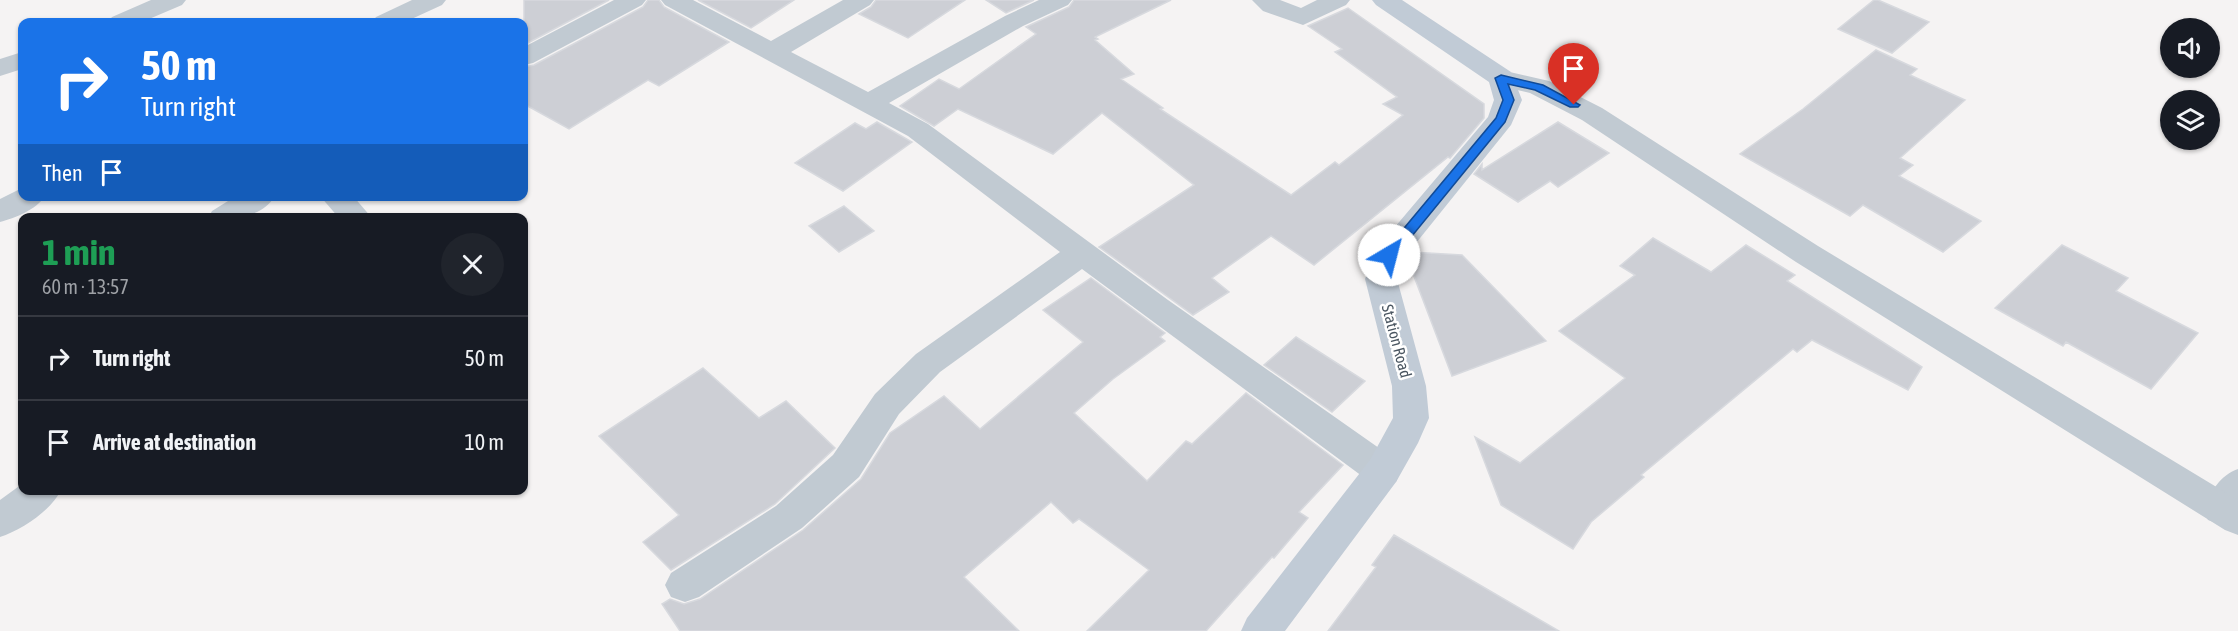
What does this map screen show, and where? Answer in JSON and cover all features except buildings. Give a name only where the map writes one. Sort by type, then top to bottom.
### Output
[{"type":"main road","points":[[1385,0],[1501,78]]},
{"type":"main road","name":"Station Road","points":[[1261,631],[1383,471],[1412,418],[1409,386],[1381,279],[1389,255],[1501,119],[1508,100],[1501,78]]},
{"type":"street","points":[[139,18],[173,0]]},
{"type":"street","points":[[394,18],[433,0]]},
{"type":"street","points":[[528,55],[633,0]]},
{"type":"street","points":[[674,0],[918,130],[1081,253],[1383,471]]},
{"type":"street","points":[[770,53],[861,0]]},
{"type":"street","points":[[868,104],[1014,21],[1059,0]]},
{"type":"street","points":[[1264,0],[1272,6],[1303,17],[1337,0]]},
{"type":"street","points":[[0,68],[18,61]]},
{"type":"street","points":[[1501,78],[1539,87],[1592,114],[1807,254],[2232,504]]},
{"type":"street","points":[[0,212],[21,201]]},
{"type":"street","points":[[231,213],[252,201]]},
{"type":"street","points":[[339,201],[352,213]]},
{"type":"street","points":[[685,585],[789,517],[846,466],[888,404],[928,363],[1081,253]]},
{"type":"street","points":[[0,521],[36,495]]},
{"type":"route","points":[[1389,255],[1501,119],[1508,100],[1501,78],[1539,87],[1574,105]]}]
